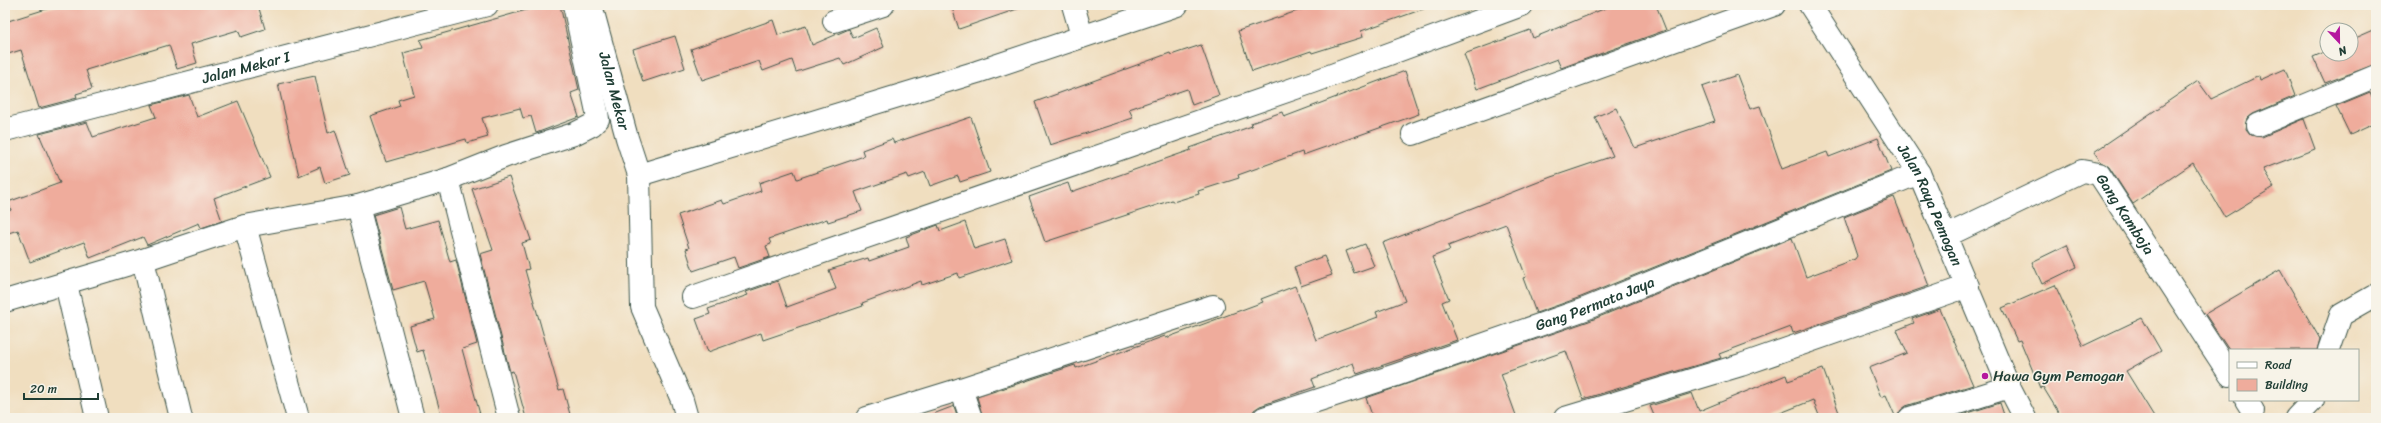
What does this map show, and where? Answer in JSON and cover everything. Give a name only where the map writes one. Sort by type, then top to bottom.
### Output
[{"type":"street","name":"Jalan Mekar I","points":[[5,130],[487,5]]},
{"type":"street","points":[[5,301],[143,260],[245,226],[358,206],[448,179],[506,156],[574,134],[592,125],[598,119],[574,5]]},
{"type":"street","name":"Jalan Mekar","points":[[591,5],[627,138],[639,175],[642,307],[682,400],[687,418]]},
{"type":"street","points":[[834,21],[883,5]]},
{"type":"street","points":[[1073,5],[1082,36]]},
{"type":"street","points":[[639,175],[977,72],[1177,5]]},
{"type":"street","points":[[693,297],[1313,82],[1522,5]]},
{"type":"street","points":[[1413,134],[1774,5]]},
{"type":"street","name":"Jalan Raya Pemogan","points":[[1810,5],[1919,173],[1968,286],[2009,387],[2025,418]]},
{"type":"street","points":[[2258,125],[2376,76]]},
{"type":"street","name":"Gang Kamboja","points":[[1946,236],[2082,171],[2099,174],[2229,373]]},
{"type":"street","name":"Gang Permata Jaya","points":[[1264,418],[1396,375],[1585,309],[1919,173]]},
{"type":"street","points":[[448,179],[509,418]]},
{"type":"street","points":[[358,206],[413,418]]},
{"type":"street","points":[[245,226],[298,418]]},
{"type":"street","points":[[143,260],[181,418]]},
{"type":"street","points":[[66,284],[98,418]]},
{"type":"street","points":[[1565,418],[1741,365],[1968,286]]},
{"type":"street","points":[[2329,349],[2341,315],[2376,295]]},
{"type":"street","points":[[867,418],[961,389],[1213,306]]},
{"type":"street","points":[[1910,418],[2009,387]]},
{"type":"street","points":[[961,389],[971,418]]},
{"type":"street","points":[[2296,418],[2312,401]]},
{"type":"building","points":[[59,5],[258,5],[265,29],[241,37],[238,30],[191,44],[197,63],[177,69],[169,45],[86,70],[92,89],[76,94],[77,98],[39,108],[21,50],[5,55],[5,22]]},
{"type":"building","points":[[544,5],[560,5],[579,90],[571,93],[579,117],[536,133],[531,116],[523,118],[520,108],[482,118],[488,137],[467,143],[466,139],[386,162],[370,116],[400,106],[398,100],[414,95],[403,53],[423,48],[420,40]]},
{"type":"building","points":[[951,5],[1020,5],[1020,8],[959,29]]},
{"type":"building","points":[[1315,5],[1426,5],[1426,8],[1361,31],[1363,37],[1312,53],[1311,51],[1252,71],[1238,31]]},
{"type":"building","points":[[1613,5],[1656,5],[1666,30],[1561,68],[1557,59],[1477,89],[1464,54],[1530,30],[1533,38]]},
{"type":"building","points":[[773,20],[778,35],[806,26],[812,45],[849,29],[853,38],[876,28],[884,47],[844,65],[840,58],[796,72],[792,60],[763,71],[759,61],[702,80],[691,49]]},
{"type":"building","points":[[2376,29],[2376,64],[2325,83],[2313,57],[2319,54],[2319,62],[2359,62],[2359,36]]},
{"type":"building","points":[[675,36],[685,68],[643,82],[633,49]]},
{"type":"building","points":[[1201,45],[1219,95],[1192,105],[1187,89],[1129,109],[1133,118],[1050,145],[1035,102],[1170,53],[1171,55]]},
{"type":"building","points":[[2285,69],[2295,96],[2253,114],[2248,118],[2246,129],[2251,135],[2262,137],[2304,119],[2315,149],[2263,169],[2274,187],[2225,217],[2193,163],[2133,204],[2109,167],[2101,162],[2094,152],[2198,81],[2211,99],[2259,76],[2260,80]]},
{"type":"building","points":[[1405,71],[1419,114],[1303,155],[1302,152],[1238,175],[1239,178],[1198,191],[1199,194],[1173,202],[1172,200],[1045,242],[1029,197],[1068,183],[1071,192],[1191,150],[1190,148],[1252,126],[1251,123],[1282,112],[1284,117]]},
{"type":"building","points":[[1737,75],[1750,109],[1760,106],[1782,169],[1827,152],[1829,157],[1878,138],[1891,171],[1581,297],[1536,313],[1523,278],[1526,277],[1506,224],[1448,246],[1450,250],[1432,257],[1449,299],[1442,302],[1457,340],[1357,374],[1353,363],[1312,379],[1315,387],[1260,406],[1254,410],[1252,418],[983,418],[977,397],[1075,365],[1076,368],[1165,336],[1166,338],[1263,302],[1261,299],[1295,286],[1316,340],[1378,317],[1376,312],[1405,301],[1383,243],[1551,177],[1613,156],[1595,117],[1616,108],[1635,148],[1715,121],[1702,87]]},
{"type":"building","points":[[315,76],[328,133],[335,130],[350,175],[325,183],[320,167],[299,176],[278,84]]},
{"type":"building","points":[[2370,92],[2376,106],[2376,123],[2350,135],[2336,106]]},
{"type":"building","points":[[189,95],[197,117],[238,101],[270,177],[214,198],[222,221],[201,228],[199,223],[147,245],[143,237],[90,258],[84,242],[30,262],[18,230],[5,234],[5,213],[11,210],[8,202],[60,183],[39,134],[87,122],[93,137],[156,117],[151,105]]},
{"type":"building","points":[[971,117],[990,172],[960,182],[958,176],[930,186],[925,172],[909,178],[907,174],[855,192],[862,211],[828,222],[827,219],[769,239],[771,244],[766,246],[770,257],[738,268],[734,257],[693,271],[686,249],[689,248],[678,215],[722,200],[724,204],[761,191],[759,183],[794,171],[797,179],[864,156],[862,150],[892,139],[894,143]]},
{"type":"building","points":[[509,177],[531,240],[522,243],[529,269],[525,270],[559,390],[563,389],[571,418],[526,418],[513,371],[510,372],[480,254],[493,250],[472,189]]},
{"type":"building","points":[[1894,197],[1929,286],[1793,333],[1791,327],[1719,354],[1721,358],[1583,399],[1566,351],[1501,374],[1517,418],[1373,418],[1366,398],[1589,321],[1792,238],[1806,277],[1855,259],[1857,256],[1844,217]]},
{"type":"building","points":[[399,207],[405,229],[438,220],[450,262],[456,260],[477,344],[462,349],[481,418],[442,418],[423,350],[417,352],[410,326],[435,319],[424,281],[393,290],[373,215]]},
{"type":"building","points":[[965,222],[974,249],[1005,239],[1012,260],[959,278],[958,273],[922,285],[921,281],[862,303],[863,306],[763,340],[761,333],[708,352],[696,319],[710,314],[708,309],[748,295],[746,292],[778,281],[787,307],[836,289],[829,270],[868,258],[869,261],[909,247],[906,237],[938,225],[940,231]]},
{"type":"building","points":[[1365,244],[1374,266],[1354,273],[1346,251]]},
{"type":"building","points":[[2067,245],[2077,267],[2042,284],[2032,262]]},
{"type":"building","points":[[1324,256],[1332,275],[1301,286],[1294,267]]},
{"type":"building","points":[[2280,270],[2320,339],[2317,349],[2229,350],[2205,314]]},
{"type":"building","points":[[2055,285],[2083,346],[2142,318],[2161,351],[2126,371],[2155,418],[2062,418],[2043,387],[2040,388],[2020,340],[2017,341],[2002,308]]},
{"type":"building","points":[[1940,309],[1973,385],[1906,406],[1901,410],[1896,418],[1886,395],[1881,397],[1869,368],[1907,353],[1897,330],[1914,323],[1912,319]]},
{"type":"building","points":[[1823,369],[1841,418],[1820,418],[1813,400],[1768,418],[1655,418],[1650,406],[1692,393],[1699,411],[1786,375],[1788,381]]},
{"type":"building","points":[[2000,403],[2005,418],[1952,418]]},
{"type":"building","points":[[954,406],[958,418],[928,418],[928,416]]},
{"type":"place","name":"Hawa Gym Pemogan","points":[[1985,376]]}]
